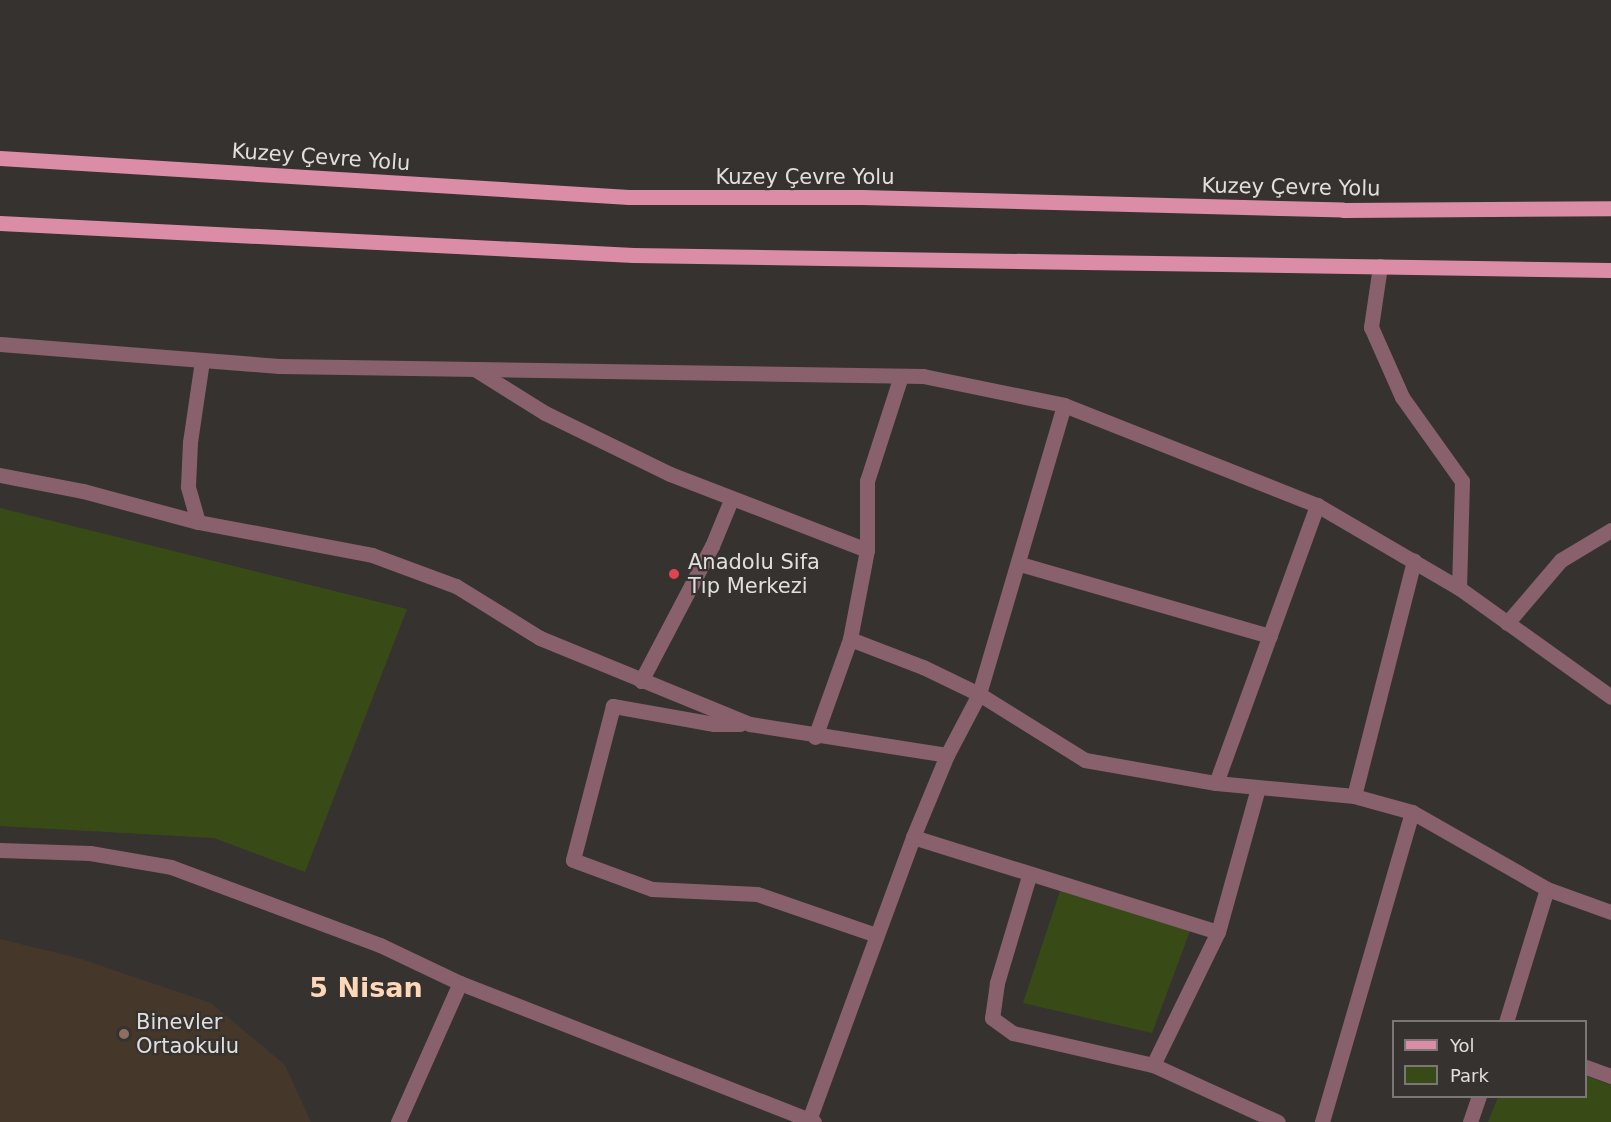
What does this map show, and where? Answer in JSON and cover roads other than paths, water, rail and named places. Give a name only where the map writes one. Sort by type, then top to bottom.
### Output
[{"type":"main road","name":"Kuzey Çevre Yolu","points":[[0,158],[629,197],[862,197],[1343,210],[1611,208]]},
{"type":"main road","points":[[0,223],[633,255],[1611,270]]},
{"type":"street","points":[[1380,266],[1371,327],[1402,397],[1462,481],[1459,588]]},
{"type":"street","points":[[0,344],[202,361],[476,370],[923,376],[1064,405],[1317,505],[1459,588],[1611,697]]},
{"type":"street","points":[[198,522],[188,486],[190,441],[202,361]]},
{"type":"street","points":[[476,370],[545,413],[731,500],[867,549]]},
{"type":"street","points":[[815,737],[850,639],[867,549],[867,481],[901,376]]},
{"type":"street","points":[[0,850],[90,853],[171,867],[381,945],[460,982],[811,1121],[913,837],[948,755],[979,694],[1020,564],[1064,405]]},
{"type":"street","points":[[0,475],[82,491],[198,522],[372,555],[456,586],[540,638],[750,724],[815,737],[948,755]]},
{"type":"street","points":[[641,681],[712,546],[731,500]]},
{"type":"street","points":[[1216,783],[1317,505]]},
{"type":"street","points":[[1507,623],[1562,560],[1611,530]]},
{"type":"street","points":[[1354,796],[1414,561]]},
{"type":"street","points":[[1020,564],[1270,636]]},
{"type":"street","points":[[850,639],[923,667],[979,694],[1085,760],[1216,783],[1354,796],[1413,812],[1547,889],[1611,912]]},
{"type":"street","points":[[750,724],[714,724],[613,706],[573,860],[652,889],[757,894],[876,935]]},
{"type":"street","points":[[1153,1065],[1218,932],[1258,788]]},
{"type":"street","points":[[1322,1122],[1413,812]]},
{"type":"street","points":[[913,837],[1029,876],[1218,932]]},
{"type":"street","points":[[1029,876],[997,982],[992,1018],[1013,1033],[1153,1065],[1278,1122]]},
{"type":"street","points":[[1507,1020],[1547,889]]},
{"type":"street","points":[[398,1122],[460,982]]},
{"type":"street","points":[[1587,1067],[1611,1076]]},
{"type":"street","points":[[1470,1122],[1478,1098]]},
{"type":"place","name":"Anadolu Sifa Tıp Merkezi","points":[[674,574]]},
{"type":"place","name":"Binevler Ortaokulu","points":[[124,1034]]},
{"type":"district","name":"5 Nisan","points":[[366,988]]}]
